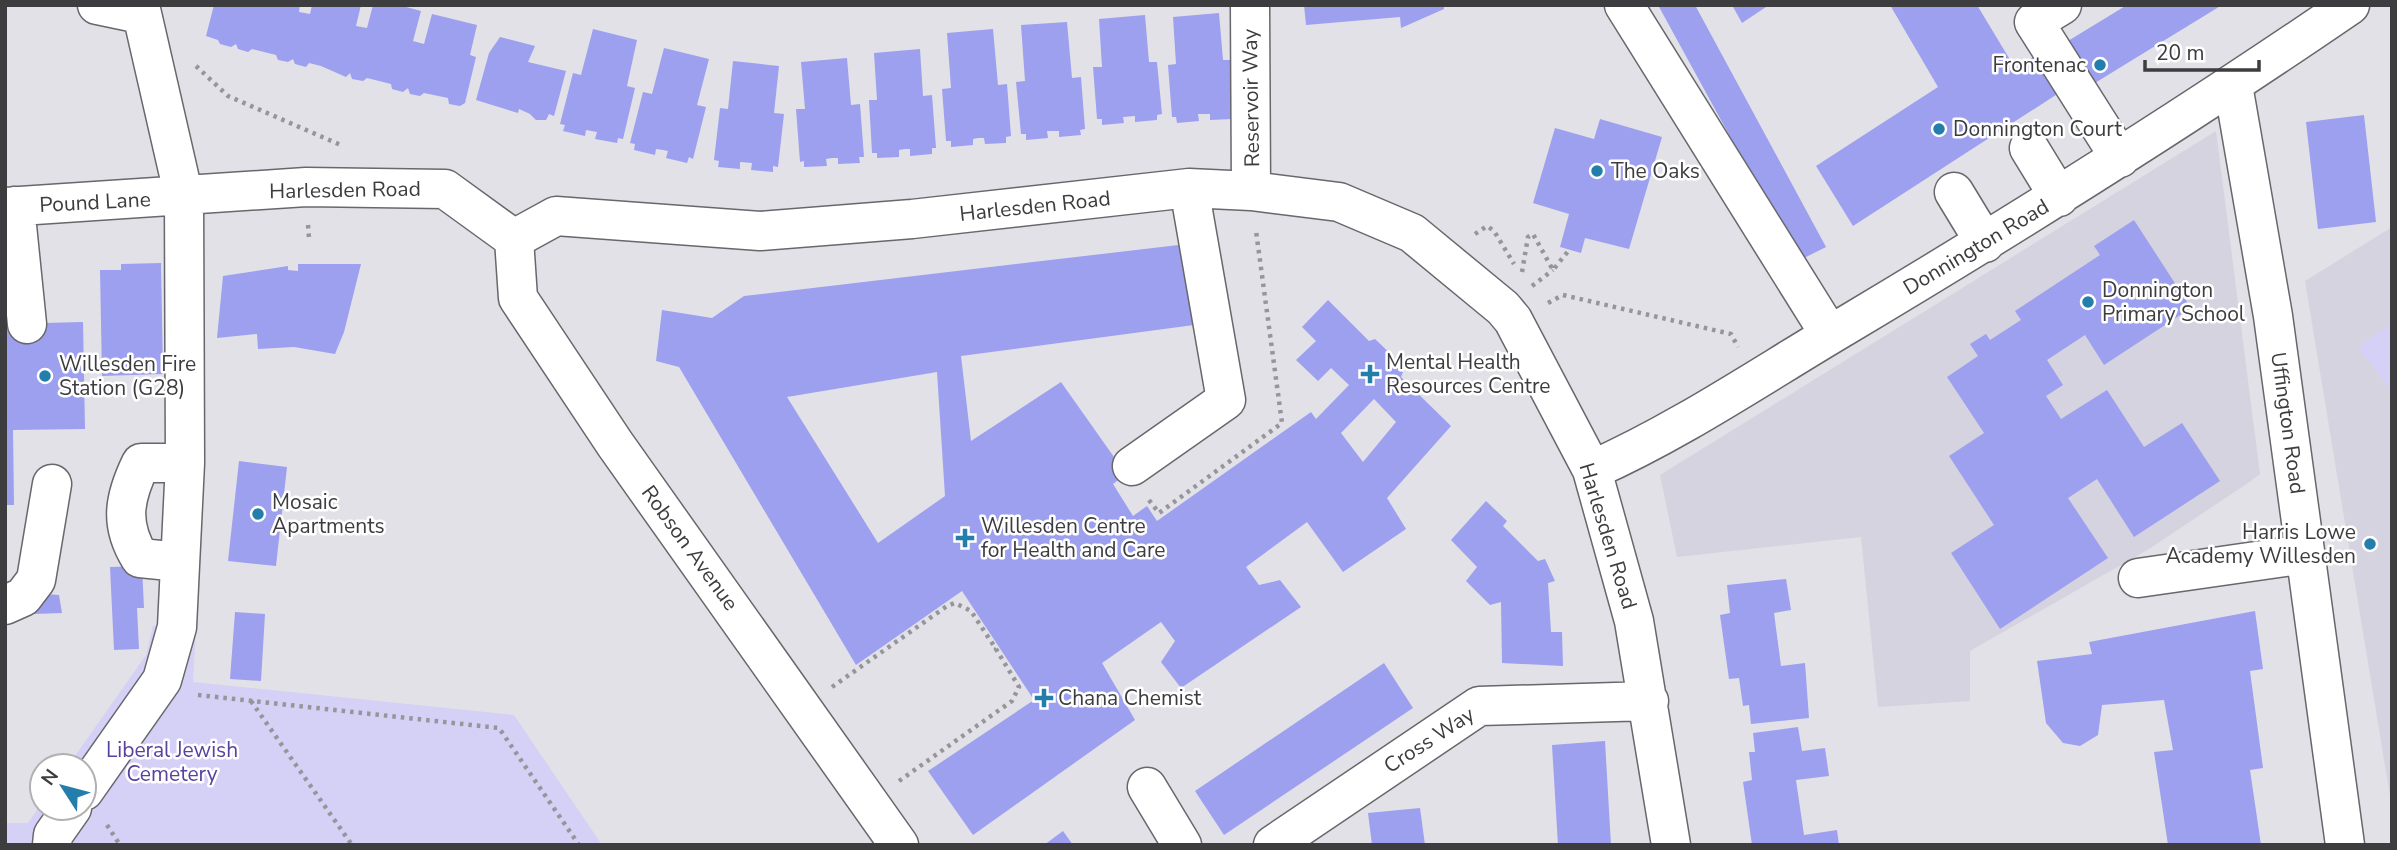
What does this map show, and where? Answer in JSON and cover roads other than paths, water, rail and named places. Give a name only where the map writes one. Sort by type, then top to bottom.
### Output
[{"type":"street","points":[[97,5],[140,9],[176,149],[184,197],[185,463],[177,627],[159,685],[98,771]]},
{"type":"street","name":"Reservoir Way","points":[[1250,5],[1251,191]]},
{"type":"street","points":[[1624,5],[1830,335]]},
{"type":"street","points":[[2062,5],[2034,22],[2120,158]]},
{"type":"street","name":"Donnington Road","points":[[1592,470],[1621,457],[1745,387],[1985,243],[2233,85],[2350,5]]},
{"type":"street","name":"Uffington Road","points":[[2233,85],[2273,316],[2345,845]]},
{"type":"street","points":[[2029,148],[2059,197]]},
{"type":"street","name":"Harlesden Road","points":[[184,197],[306,187],[445,189],[514,239],[556,216],[761,231],[912,219],[1189,188],[1251,191],[1339,202],[1412,233],[1508,314],[1592,470],[1634,621],[1650,701],[1671,845]]},
{"type":"street","points":[[1132,466],[1226,400],[1189,188]]},
{"type":"street","points":[[1954,192],[1985,243]]},
{"type":"street","name":"Pound Lane","points":[[10,206],[184,197]]},
{"type":"street","points":[[10,206],[27,324]]},
{"type":"street","name":"Robson Avenue","points":[[514,239],[518,298],[615,444],[899,845]]},
{"type":"street","points":[[180,562],[140,558],[127,536],[127,491],[141,463],[185,463]]},
{"type":"street","points":[[5,605],[23,597],[36,580],[52,484]]},
{"type":"street","points":[[2138,578],[2305,554]]},
{"type":"street","name":"Cross Way","points":[[1273,845],[1479,706],[1650,701]]},
{"type":"street","points":[[1147,787],[1182,845]]},
{"type":"street","points":[[52,845],[53,835],[62,822]]},
{"type":"place","name":"Frontenac","points":[[2100,65]]},
{"type":"place","name":"Donnington Court","points":[[1939,129]]},
{"type":"place","name":"The Oaks","points":[[1597,171]]},
{"type":"place","name":"Donnington Primary School","points":[[2088,302]]},
{"type":"place","name":"Mental Health Resources Centre","points":[[1370,374]]},
{"type":"place","name":"Willesden Fire Station (G28)","points":[[45,376]]},
{"type":"place","name":"Mosaic Apartments","points":[[258,514]]},
{"type":"place","name":"Willesden Centre for Health and Care","points":[[965,538]]},
{"type":"place","name":"Harris Lowe Academy Willesden","points":[[2370,544]]},
{"type":"place","name":"Chana Chemist","points":[[1044,698]]},
{"type":"park label","name":"Liberal Jewish Cemetery","points":[[172,762]]}]
